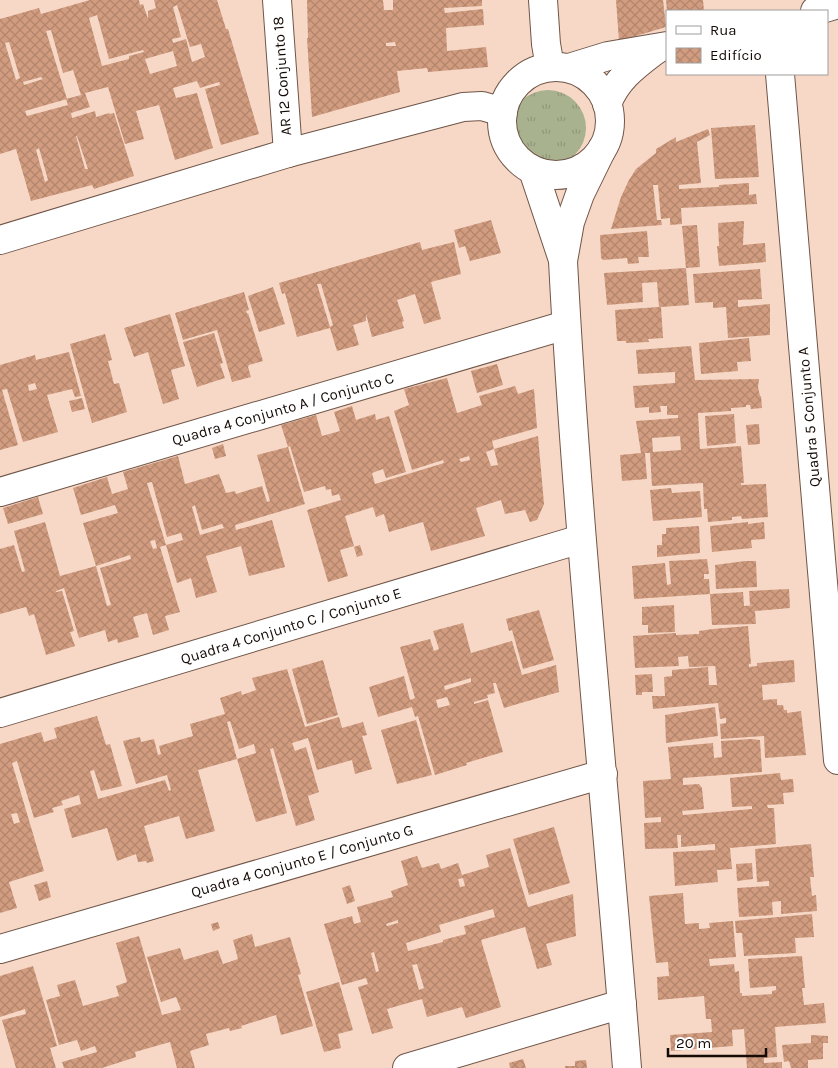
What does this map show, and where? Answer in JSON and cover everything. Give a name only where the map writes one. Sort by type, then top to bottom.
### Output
[{"type":"street","name":"AR 12 Conjunto 18","points":[[277,0],[288,153]]},
{"type":"street","points":[[543,0],[546,44],[559,68],[585,75],[598,88],[607,104],[610,121],[608,136],[580,194],[570,222],[563,261],[581,539],[603,774],[627,1068]]},
{"type":"street","points":[[602,149],[593,160],[581,169],[567,174],[550,175],[534,170],[519,160],[508,146],[502,130],[503,112],[508,96],[519,82],[534,72],[608,56],[663,47]]},
{"type":"street","points":[[607,104],[611,92],[619,80],[633,67],[663,47]]},
{"type":"street","name":"Quadra 5 Conjunto A","points":[[780,75],[838,760]]},
{"type":"street","points":[[0,240],[288,153],[463,107],[482,106],[503,112]]},
{"type":"street","points":[[534,170],[563,261]]},
{"type":"street","name":"Quadra 4 Conjunto A / Conjunto C","points":[[0,492],[566,325]]},
{"type":"street","name":"Quadra 4 Conjunto C / Conjunto E","points":[[0,713],[581,539]]},
{"type":"street","name":"Quadra 4 Conjunto E / Conjunto G","points":[[0,949],[603,774]]},
{"type":"street","points":[[407,1068],[622,1004]]},
{"type":"green space","points":[[548,90],[562,93],[575,101],[583,114],[586,128],[583,142],[575,155],[562,163],[548,166],[534,163],[521,155],[513,142],[510,128],[513,114],[521,101],[534,93]]},
{"type":"building","points":[[90,0],[139,0],[140,5],[143,4],[148,19],[148,11],[156,8],[154,0],[217,0],[226,29],[228,29],[259,134],[221,145],[205,89],[220,85],[219,82],[200,88],[197,81],[173,88],[176,98],[197,93],[213,148],[175,160],[159,105],[136,111],[144,139],[125,144],[108,87],[85,93],[90,107],[71,113],[72,118],[95,111],[96,117],[114,113],[134,176],[94,189],[92,185],[31,201],[16,149],[0,154],[0,19],[39,8],[41,14]],"holes":[[[177,5],[190,47],[201,44],[205,57],[192,62],[186,39],[173,43],[172,39],[181,37],[173,7]],[[97,15],[109,59],[143,50],[144,52],[129,56],[129,59],[102,66],[89,18]],[[51,30],[63,73],[73,70],[81,95],[67,99],[46,31]],[[9,42],[20,78],[16,80],[5,43]],[[173,51],[177,66],[150,74],[145,59]],[[41,77],[43,79],[24,85],[23,82]],[[66,99],[68,105],[27,116],[25,111]],[[77,136],[88,169],[85,169]],[[39,148],[48,180],[45,182],[36,150]]]},
{"type":"building","points":[[307,0],[383,0],[384,10],[393,10],[393,0],[482,0],[482,6],[444,8],[445,13],[483,9],[484,25],[446,28],[447,51],[486,47],[488,67],[428,72],[427,68],[397,71],[400,92],[312,117]],"holes":[[[395,42],[396,46],[386,46],[386,43]]]},
{"type":"building","points":[[616,0],[663,0],[666,27],[619,41]]},
{"type":"building","points":[[666,0],[703,0],[704,10],[667,10]]},
{"type":"building","points":[[755,125],[759,177],[715,179],[711,128]]},
{"type":"building","points":[[708,129],[710,135],[697,142],[701,183],[679,185],[679,189],[749,183],[749,195],[756,194],[757,204],[681,208],[682,224],[670,225],[670,218],[661,219],[658,185],[653,185],[657,220],[661,220],[662,225],[611,229],[621,197],[636,169],[656,153],[656,149],[676,137],[676,142]]},
{"type":"building","points":[[491,220],[501,253],[470,261],[465,246],[459,248],[454,230]]},
{"type":"building","points":[[744,221],[743,245],[765,243],[766,262],[719,266],[717,246],[719,246],[718,223]]},
{"type":"building","points":[[697,225],[700,267],[686,268],[682,226]]},
{"type":"building","points":[[647,231],[649,257],[638,257],[639,263],[628,264],[627,258],[603,260],[601,258],[600,235]]},
{"type":"building","points":[[420,242],[422,250],[454,242],[461,274],[431,282],[441,319],[424,324],[415,294],[397,300],[404,321],[402,322],[404,328],[372,337],[366,314],[366,321],[353,325],[359,345],[337,351],[330,328],[297,337],[285,293],[282,294],[279,283]],"holes":[[[317,284],[321,284],[333,325],[330,327]]]},
{"type":"building","points":[[686,268],[689,305],[661,307],[663,338],[648,339],[649,342],[626,343],[626,341],[617,341],[615,310],[659,307],[657,282],[642,283],[643,302],[607,305],[604,273]]},
{"type":"building","points":[[760,269],[762,299],[738,300],[738,307],[770,304],[770,335],[728,338],[726,307],[713,308],[713,302],[695,303],[693,274]]},
{"type":"building","points":[[273,287],[285,324],[259,332],[248,296]]},
{"type":"building","points":[[244,292],[249,310],[246,311],[263,361],[249,365],[251,377],[232,382],[217,330],[183,340],[175,313]]},
{"type":"building","points":[[170,314],[185,366],[171,370],[179,399],[163,404],[148,352],[134,357],[124,328]]},
{"type":"building","points":[[214,333],[223,363],[220,364],[225,378],[197,387],[183,342]]},
{"type":"building","points":[[105,334],[112,360],[108,361],[114,384],[119,383],[127,412],[92,423],[70,344]]},
{"type":"building","points":[[749,338],[751,361],[737,362],[738,371],[701,374],[699,343]]},
{"type":"building","points":[[691,346],[695,380],[759,379],[758,387],[762,408],[751,409],[750,405],[746,405],[746,407],[731,408],[731,411],[698,413],[700,449],[741,446],[744,483],[741,483],[741,485],[766,484],[768,517],[742,519],[741,516],[732,517],[732,520],[708,522],[707,509],[704,509],[703,483],[652,486],[650,453],[645,453],[647,479],[622,481],[620,455],[641,453],[636,421],[678,418],[678,415],[667,415],[667,406],[660,406],[661,412],[649,413],[649,407],[635,408],[633,386],[675,383],[675,372],[638,374],[636,350]],"holes":[[[680,436],[681,450],[653,452],[652,438]]]},
{"type":"building","points":[[69,352],[81,396],[75,397],[72,389],[47,395],[58,432],[23,442],[7,389],[2,390],[18,445],[0,450],[0,365],[35,355],[36,360]],"holes":[[[35,383],[37,389],[29,391],[28,385]]]},
{"type":"building","points":[[497,364],[503,385],[477,393],[471,371]]},
{"type":"building","points":[[447,378],[457,413],[482,405],[479,396],[515,386],[518,394],[534,389],[537,428],[492,441],[494,449],[538,436],[544,504],[537,520],[530,522],[525,510],[505,514],[501,500],[476,508],[485,536],[431,551],[423,522],[389,532],[384,514],[376,517],[373,507],[345,516],[354,546],[340,550],[348,576],[328,582],[307,510],[341,500],[339,494],[332,496],[331,489],[326,490],[325,486],[304,492],[290,446],[288,447],[281,425],[316,415],[322,436],[340,431],[334,412],[352,406],[356,420],[375,414],[376,420],[389,416],[406,472],[386,478],[383,469],[372,473],[375,484],[444,463],[443,460],[412,470],[394,411],[409,405],[404,389]],"holes":[[[494,449],[498,465],[491,466],[486,452]],[[469,456],[470,460],[461,462],[459,459]]]},
{"type":"building","points":[[82,398],[85,409],[72,412],[69,401]]},
{"type":"building","points":[[734,414],[736,443],[707,446],[705,416]]},
{"type":"building","points":[[759,424],[760,444],[748,445],[746,425]]},
{"type":"building","points":[[223,444],[226,456],[215,459],[212,448]]},
{"type":"building","points":[[288,447],[305,504],[235,525],[236,530],[272,520],[285,567],[249,576],[241,546],[206,556],[217,592],[196,598],[191,578],[177,583],[166,545],[160,547],[180,612],[165,616],[169,630],[153,635],[147,613],[133,617],[139,637],[118,643],[117,639],[108,642],[105,630],[79,638],[64,588],[56,592],[62,591],[74,631],[70,632],[75,646],[46,655],[34,614],[29,616],[26,607],[0,614],[0,549],[14,545],[22,572],[25,571],[14,531],[45,522],[60,576],[96,566],[83,523],[118,513],[115,505],[81,515],[73,488],[107,477],[112,494],[128,489],[123,472],[178,456],[185,484],[219,474],[226,493],[235,491],[236,494],[262,486],[267,502],[270,501],[257,455]],"holes":[[[152,482],[167,537],[181,533],[183,540],[166,545],[147,483]],[[195,505],[202,530],[222,524],[224,528],[200,535],[192,507]],[[155,540],[157,548],[153,549],[150,541]],[[130,555],[131,559],[100,568],[111,605],[107,606],[96,566]]]},
{"type":"building","points":[[671,488],[672,493],[700,491],[702,517],[653,521],[650,490]]},
{"type":"building","points":[[38,497],[43,514],[8,524],[3,508]]},
{"type":"building","points":[[748,522],[748,524],[764,522],[765,539],[751,540],[752,548],[712,552],[710,526]]},
{"type":"building","points":[[699,526],[700,553],[657,557],[657,545],[662,545],[662,534],[666,534],[666,528]]},
{"type":"building","points":[[360,545],[363,555],[357,557],[354,547]]},
{"type":"building","points":[[707,559],[709,574],[704,574],[704,579],[709,579],[710,594],[634,599],[632,566],[665,563],[667,585],[671,584],[669,561]]},
{"type":"building","points":[[756,561],[757,587],[716,589],[715,565]]},
{"type":"building","points":[[789,589],[790,608],[755,611],[756,624],[712,625],[710,594],[743,592],[744,606],[755,605],[750,605],[749,591]]},
{"type":"building","points":[[674,605],[675,632],[648,633],[648,625],[642,625],[642,607]]},
{"type":"building","points":[[539,610],[554,660],[523,669],[512,630],[509,631],[506,619]]},
{"type":"building","points":[[463,623],[471,653],[512,641],[522,675],[556,665],[559,692],[504,708],[496,683],[493,683],[495,693],[487,695],[488,698],[474,702],[474,704],[488,700],[503,752],[435,775],[418,716],[415,717],[412,707],[378,717],[369,687],[404,676],[410,700],[415,698],[400,647],[430,639],[434,651],[439,649],[433,631]],"holes":[[[471,678],[471,682],[445,690],[444,686]],[[447,697],[450,705],[438,708],[436,700]]]},
{"type":"building","points":[[748,626],[751,664],[749,664],[749,667],[757,666],[757,663],[794,660],[795,682],[762,685],[763,700],[777,699],[777,705],[783,705],[787,713],[801,711],[806,755],[765,758],[764,736],[721,739],[720,724],[726,723],[726,718],[720,719],[718,703],[653,709],[652,696],[665,696],[664,677],[672,676],[672,670],[708,667],[709,685],[717,685],[715,664],[715,666],[689,667],[688,656],[678,657],[679,666],[635,668],[633,636],[676,633],[676,635],[699,634],[699,631]]},
{"type":"building","points":[[323,660],[338,715],[307,724],[292,669]]},
{"type":"building","points":[[287,669],[305,727],[339,717],[342,728],[363,722],[367,735],[362,736],[372,769],[355,774],[352,760],[317,770],[308,738],[292,743],[295,751],[306,747],[319,792],[308,796],[315,820],[296,826],[273,748],[270,749],[287,813],[256,822],[237,759],[198,770],[215,831],[186,839],[179,816],[144,826],[154,861],[147,863],[146,861],[138,862],[136,854],[117,861],[107,828],[72,838],[64,809],[81,804],[79,795],[61,801],[63,805],[52,808],[54,812],[34,818],[17,761],[12,763],[44,871],[9,882],[17,908],[0,913],[0,744],[41,732],[44,742],[57,738],[54,728],[97,716],[106,745],[110,744],[122,786],[101,791],[94,770],[90,771],[98,799],[165,780],[169,791],[171,790],[167,775],[136,784],[123,741],[140,737],[141,742],[154,739],[158,755],[161,754],[159,746],[193,736],[190,724],[225,714],[220,698],[241,691],[242,695],[256,690],[252,678]],"holes":[[[230,721],[239,749],[254,744],[256,753],[237,759],[227,722]],[[17,813],[20,822],[14,824],[11,814]]]},
{"type":"building","points":[[652,674],[653,692],[642,692],[642,695],[636,695],[635,675]]},
{"type":"building","points":[[715,707],[718,736],[666,743],[665,715]]},
{"type":"building","points":[[416,720],[432,775],[397,784],[381,730]]},
{"type":"building","points":[[760,740],[762,772],[683,778],[683,785],[699,784],[702,788],[704,809],[682,811],[683,815],[752,809],[752,806],[732,807],[730,778],[780,773],[781,780],[793,779],[794,792],[783,793],[784,804],[767,805],[768,808],[774,808],[776,844],[730,848],[732,869],[717,870],[718,882],[675,886],[673,852],[715,850],[715,844],[681,847],[681,835],[677,835],[678,848],[645,849],[644,823],[661,822],[661,817],[645,818],[643,781],[671,779],[668,747],[713,743],[714,758],[722,757],[721,741]]},
{"type":"building","points":[[554,827],[570,883],[529,895],[513,839]]},
{"type":"building","points":[[811,844],[814,877],[810,877],[812,896],[816,895],[817,911],[781,914],[781,901],[772,902],[773,915],[739,917],[737,888],[769,886],[769,881],[757,882],[755,849]]},
{"type":"building","points":[[510,848],[528,907],[573,894],[576,936],[546,944],[552,965],[537,969],[525,927],[481,940],[501,1007],[466,1018],[462,1007],[427,1017],[422,999],[387,1009],[393,1028],[372,1034],[358,987],[368,984],[366,978],[342,985],[324,924],[352,916],[354,924],[361,922],[357,907],[393,897],[391,891],[408,885],[401,861],[417,856],[422,868],[439,863],[441,869],[458,863],[462,875],[489,867],[486,855]],"holes":[[[463,878],[465,886],[460,887],[458,879]],[[493,909],[495,917],[464,926],[466,934],[408,951],[406,943],[441,932],[439,925]],[[398,920],[398,923],[387,926],[386,924]],[[374,952],[379,971],[376,972],[371,953]],[[417,964],[424,988],[419,990],[412,965]]]},
{"type":"building","points":[[752,863],[753,879],[737,881],[736,864]]},
{"type":"building","points":[[47,881],[51,897],[39,901],[34,885]]},
{"type":"building","points":[[350,885],[355,901],[347,904],[342,888]]},
{"type":"building","points":[[683,893],[685,924],[699,923],[699,929],[710,928],[709,923],[733,921],[736,957],[709,959],[710,966],[734,964],[735,972],[739,971],[740,993],[742,993],[742,996],[772,994],[772,991],[776,990],[776,986],[750,988],[748,959],[802,956],[805,988],[802,988],[804,1005],[824,1003],[826,1023],[775,1027],[777,1057],[764,1058],[764,1063],[782,1062],[782,1068],[747,1068],[744,1029],[732,1030],[733,1046],[671,1051],[670,1035],[712,1032],[711,1019],[706,1019],[704,996],[658,1000],[657,977],[669,976],[668,962],[656,963],[649,896]]},
{"type":"building","points":[[812,914],[814,937],[795,938],[796,953],[744,956],[742,933],[736,933],[735,921]]},
{"type":"building","points":[[218,922],[220,928],[213,931],[211,924]]},
{"type":"building","points":[[252,934],[255,947],[290,937],[301,974],[298,975],[313,1026],[281,1035],[276,1015],[241,1026],[242,1028],[230,1031],[229,1028],[206,1034],[209,1045],[190,1051],[195,1068],[177,1068],[170,1042],[135,1052],[136,1057],[102,1068],[64,1068],[62,1062],[97,1052],[95,1046],[81,1051],[77,1040],[59,1045],[46,1000],[60,996],[57,985],[75,980],[83,1006],[119,996],[116,986],[127,982],[116,943],[139,936],[162,1015],[181,1010],[176,997],[161,1002],[147,957],[180,948],[184,960],[218,950],[223,964],[238,959],[233,940]]},
{"type":"building","points":[[33,966],[57,1046],[50,1048],[56,1068],[16,1068],[2,1020],[26,1014],[25,1009],[0,1017],[0,976]]},
{"type":"building","points":[[339,982],[353,1030],[338,1034],[341,1048],[324,1052],[306,992]]},
{"type":"building","points":[[811,1035],[828,1036],[828,1043],[823,1043],[823,1059],[808,1060],[808,1068],[791,1068],[789,1061],[784,1062],[782,1045],[811,1043]]},
{"type":"building","points":[[523,1059],[526,1068],[510,1068],[509,1063]]},
{"type":"building","points":[[586,1060],[587,1068],[565,1068],[565,1066],[575,1066],[575,1061]]}]
